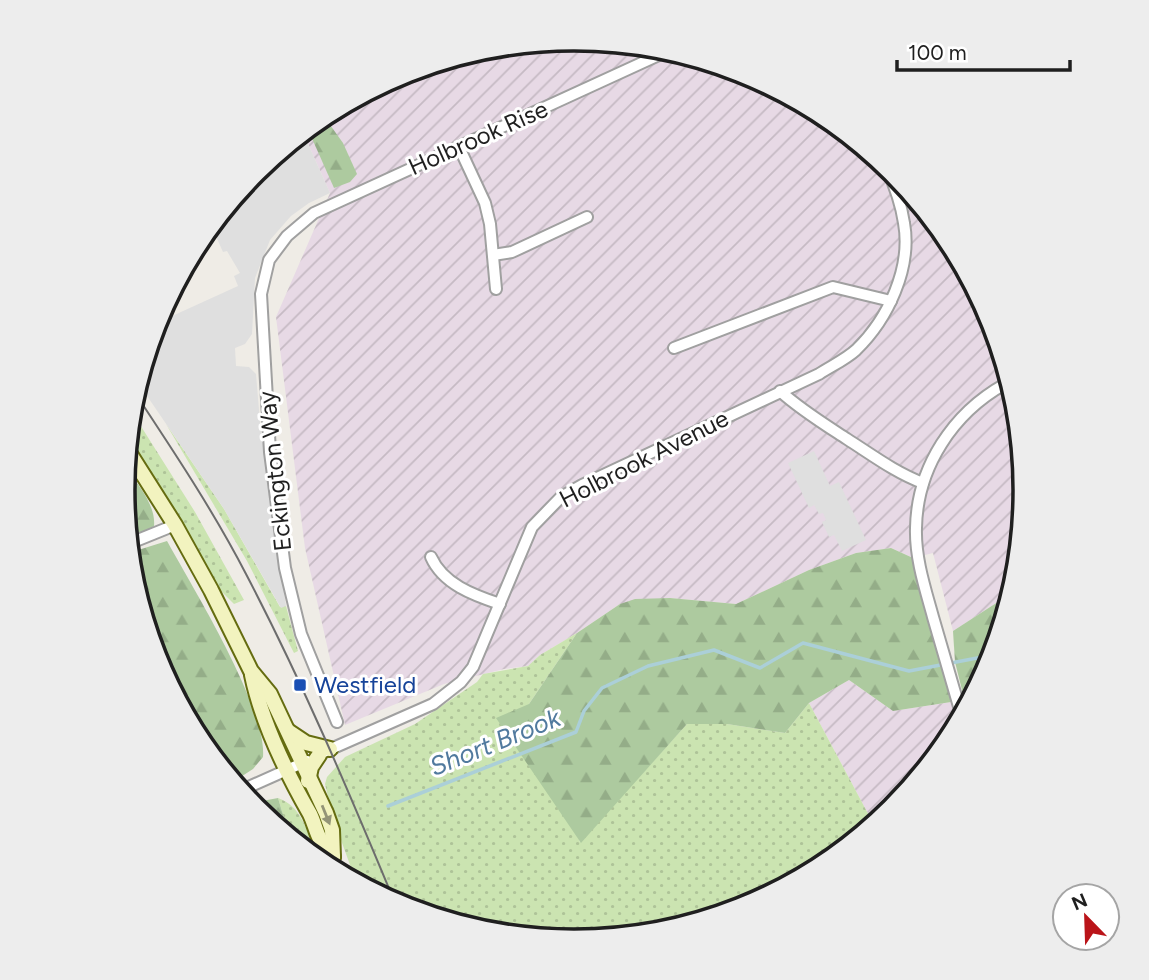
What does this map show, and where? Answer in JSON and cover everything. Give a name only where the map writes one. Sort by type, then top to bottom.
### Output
[{"type":"main road","points":[[136,464],[211,590],[251,671],[270,694],[332,831],[334,857]]},
{"type":"main road","points":[[251,671],[257,701],[302,804],[310,814]]},
{"type":"main road","points":[[288,732],[324,752],[305,770]]},
{"type":"main road","points":[[305,770],[310,814],[320,839],[331,856]]},
{"type":"street","name":"Holbrook Rise","points":[[299,223],[325,207],[653,58]]},
{"type":"street","points":[[459,147],[485,203],[494,255],[496,289]]},
{"type":"street","name":"Holbrook Avenue","points":[[324,752],[433,704],[446,695],[473,667],[533,527],[561,497],[819,374],[854,352],[874,330],[891,301],[901,274],[905,226],[893,187]]},
{"type":"street","points":[[494,255],[512,251],[587,217]]},
{"type":"street","name":"Eckington Way","points":[[299,223],[269,260],[263,278],[261,295],[268,427],[282,544],[293,601],[301,634],[337,722]]},
{"type":"street","points":[[674,348],[833,287],[891,301]]},
{"type":"street","points":[[958,704],[924,584],[916,528],[923,483],[934,458],[956,424],[972,406],[1001,386]]},
{"type":"street","points":[[780,391],[796,405],[869,453],[909,478],[923,483]]},
{"type":"street","points":[[138,540],[174,525]]},
{"type":"street","points":[[431,557],[438,571],[456,584],[475,596],[500,604]]},
{"type":"street","points":[[250,787],[287,771],[305,770]]},
{"type":"shaded area","points":[[574,51],[660,59],[743,84],[819,125],[864,160],[905,200],[955,270],[980,322],[999,376],[1013,461],[1013,519],[1000,601],[953,631],[933,553],[913,558],[891,548],[856,553],[809,570],[736,604],[670,598],[620,604],[540,655],[528,666],[444,684],[345,725],[305,548],[276,317],[330,193],[307,142],[330,125],[406,84],[461,66],[517,55]]},
{"type":"shaded area","points":[[307,142],[330,193],[291,216],[270,240],[255,278],[252,334],[245,344],[235,348],[236,366],[249,367],[256,374],[260,422],[286,606],[281,608],[224,509],[146,394],[172,316],[238,286],[234,276],[240,273],[227,251],[223,252],[216,236],[226,223],[264,179]]},
{"type":"shaded area","points":[[814,451],[830,486],[839,482],[866,540],[842,551],[834,535],[829,537],[822,522],[826,520],[823,513],[819,514],[814,505],[809,508],[788,463]]},
{"type":"shaded area","points":[[849,680],[893,711],[960,701],[940,734],[905,780],[869,815],[809,703]]},
{"type":"green space","points":[[330,125],[343,143],[357,174],[350,182],[334,188],[312,138]]},
{"type":"green space","points":[[166,424],[224,509],[280,607],[286,606],[298,651],[294,653],[247,561]]},
{"type":"green space","points":[[140,425],[195,512],[244,600],[234,604],[218,588],[182,521],[137,451]]},
{"type":"green space","points":[[135,481],[154,518],[154,526],[138,534]]},
{"type":"green space","points":[[167,541],[210,617],[241,680],[261,736],[263,757],[253,769],[241,777],[194,710],[169,658],[150,604],[139,550]]},
{"type":"green space","points":[[891,548],[913,558],[951,702],[893,711],[849,680],[809,703],[785,733],[727,724],[687,724],[581,843],[496,718],[529,704],[577,633],[620,604],[635,599],[670,598],[736,604],[809,570],[856,553]]},
{"type":"green space","points":[[1000,601],[980,658],[963,694],[955,662],[953,631]]},
{"type":"green space","points":[[577,633],[529,704],[580,842],[687,724],[727,724],[785,733],[809,703],[869,815],[819,855],[743,896],[660,921],[603,928],[546,928],[489,921],[406,896],[351,868],[333,818],[325,784],[327,777],[345,757],[415,724],[477,682],[483,674],[528,666],[540,655]]},
{"type":"green space","points":[[278,798],[297,812],[312,842],[307,838],[285,820]]},
{"type":"green space","points":[[278,798],[285,820],[264,801]]},
{"type":"waterway","name":"Short Brook","points":[[388,806],[576,732],[584,711],[602,688],[648,666],[714,650],[760,668],[803,643],[909,671],[980,657]]},
{"type":"tram line","points":[[144,406],[209,508],[267,614],[324,737],[389,888]]},
{"type":"place","name":"Westfield","points":[[300,685]]}]
